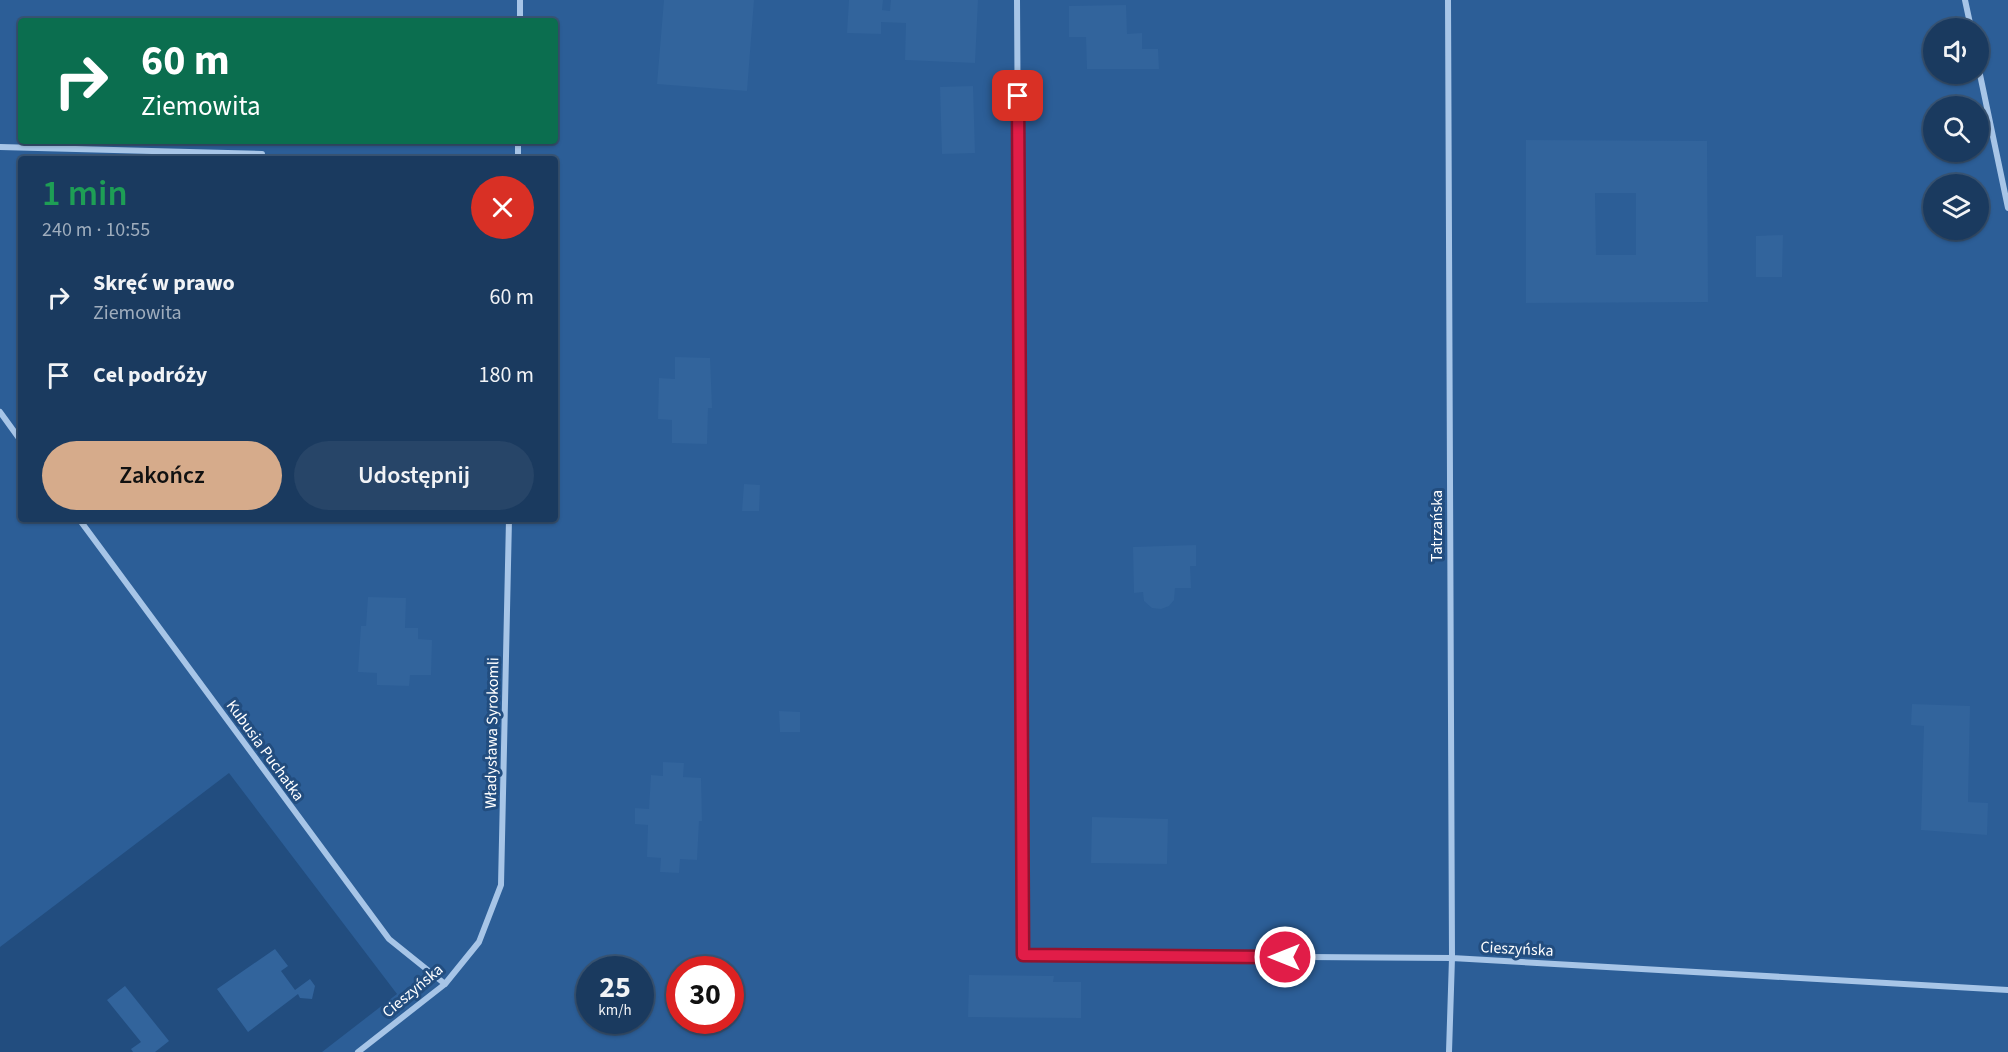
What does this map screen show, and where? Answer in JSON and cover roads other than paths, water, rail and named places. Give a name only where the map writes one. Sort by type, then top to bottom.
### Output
[{"type":"street","points":[[520,0],[520,18]]},
{"type":"street","name":"Cieszyńska","points":[[1017,0],[1023,955],[1452,958],[2008,990]]},
{"type":"street","name":"Tatrzańska","points":[[1448,0],[1452,958],[1449,1052]]},
{"type":"street","points":[[1965,0],[1969,18]]},
{"type":"street","points":[[1982,84],[2008,208]]},
{"type":"street","points":[[0,147],[262,154]]},
{"type":"street","points":[[0,412],[18,437]]},
{"type":"street","name":"Kubusia Puchatka","points":[[81,522],[389,939],[445,984]]},
{"type":"street","name":"Władysława Syrokomli","points":[[479,942],[501,885],[510,522]]},
{"type":"street","name":"Cieszyńska","points":[[358,1052],[445,984],[479,942]]}]
